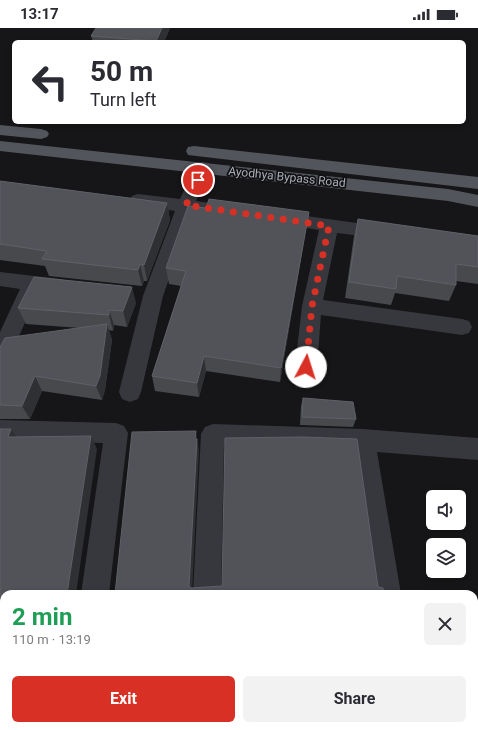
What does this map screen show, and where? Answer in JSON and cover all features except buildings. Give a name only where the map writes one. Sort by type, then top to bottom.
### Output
[{"type":"main road","points":[[0,130],[58,136]]},
{"type":"main road","name":"Ayodhya Bypass Road","points":[[0,146],[448,195],[478,201]]},
{"type":"main road","name":"Ayodhya Bypass Road","points":[[175,149],[478,183]]},
{"type":"street","points":[[130,392],[146,296],[203,167]]},
{"type":"street","points":[[124,199],[186,205],[400,235]]},
{"type":"street","points":[[306,367],[312,306],[329,226]]},
{"type":"street","points":[[0,279],[78,288]]},
{"type":"street","points":[[1,349],[33,283]]},
{"type":"street","points":[[312,306],[462,327]]},
{"type":"street","points":[[0,430],[116,433],[96,590]]},
{"type":"street","points":[[207,590],[213,434],[362,440],[478,449]]},
{"type":"street","points":[[362,440],[387,590]]},
{"type":"route","points":[[198,180],[186,205],[329,226],[312,306],[306,367]]}]
